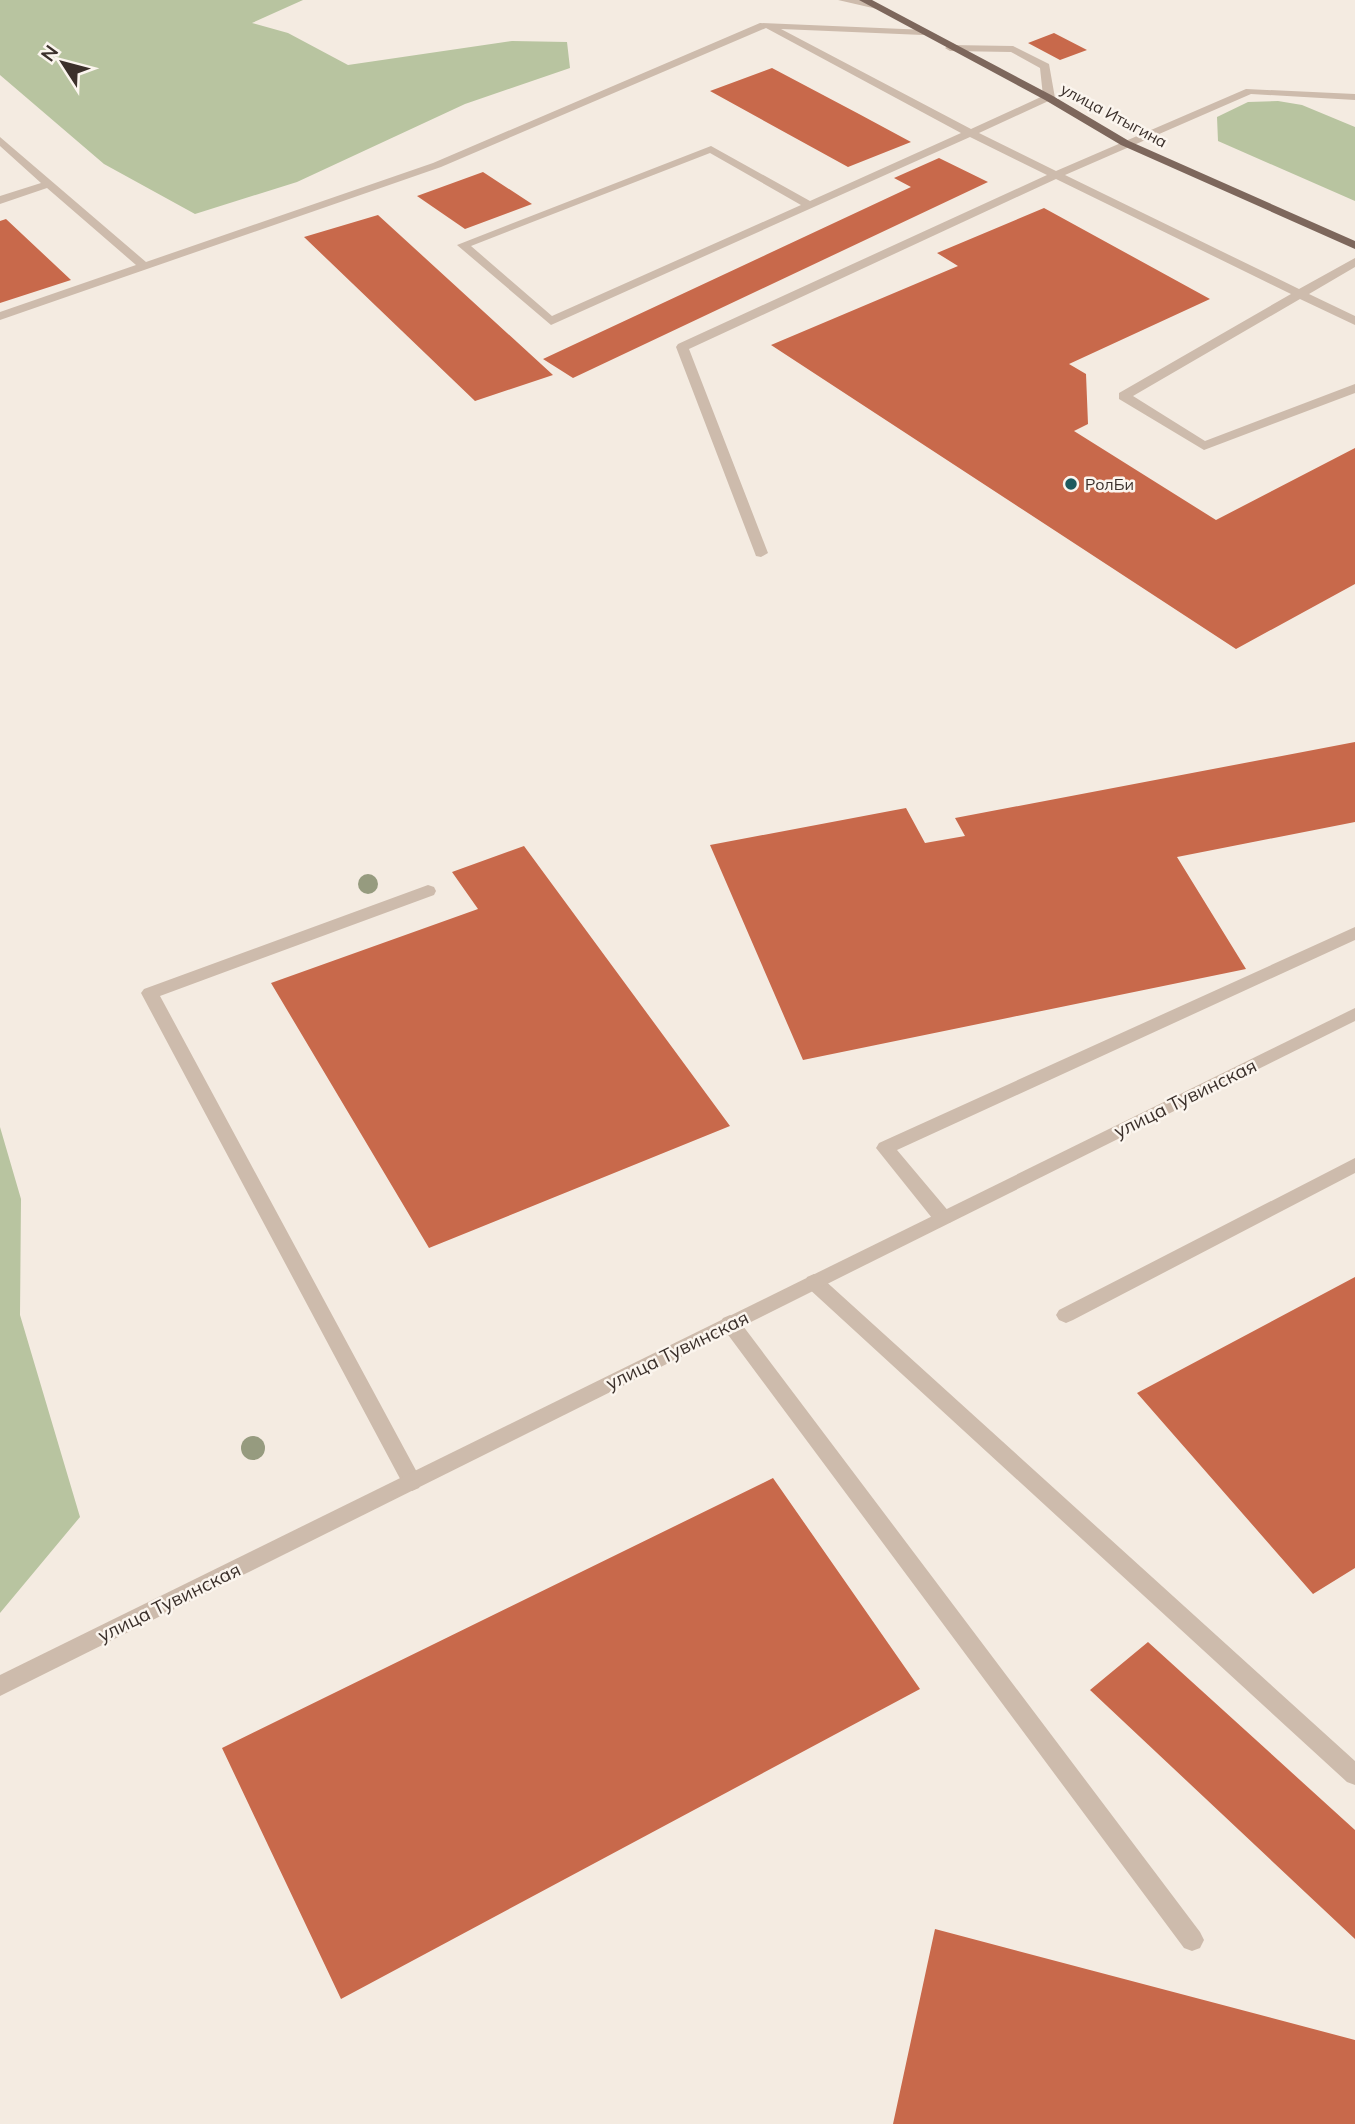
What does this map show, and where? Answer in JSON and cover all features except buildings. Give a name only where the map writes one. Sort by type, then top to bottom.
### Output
[{"type":"main road","name":"улица Итыгина","points":[[864,0],[950,48],[1049,98],[1125,143],[1355,245]]},
{"type":"street","points":[[843,0],[877,6]]},
{"type":"street","points":[[0,316],[436,165],[764,25],[923,32]]},
{"type":"street","points":[[764,25],[968,132],[1355,321]]},
{"type":"street","points":[[808,204],[711,149],[463,245],[551,321],[1049,98],[1045,66],[1013,49],[950,48]]},
{"type":"street","points":[[761,553],[682,347],[1125,143],[1250,91],[1355,97]]},
{"type":"street","points":[[0,140],[145,267]]},
{"type":"street","points":[[0,200],[49,184]]},
{"type":"street","points":[[1355,262],[1124,396],[1204,446],[1355,388]]},
{"type":"street","points":[[412,1482],[150,993],[428,891]]},
{"type":"street","points":[[943,1218],[885,1148],[1355,933]]},
{"type":"street","name":"улица Тувинская","points":[[0,1686],[1355,1014]]},
{"type":"street","points":[[1066,1315],[1355,1165]]},
{"type":"street","points":[[814,1282],[1355,1775]]},
{"type":"street","points":[[730,1323],[1192,1940]]},
{"type":"green space","points":[[0,0],[303,0],[252,23],[288,33],[348,65],[512,41],[567,42],[570,68],[465,104],[297,182],[195,214],[104,164],[0,75]]},
{"type":"green space","points":[[1278,101],[1302,105],[1355,127],[1355,201],[1218,141],[1217,117],[1248,102]]},
{"type":"green space","points":[[0,1127],[21,1199],[20,1315],[80,1517],[0,1613]]},
{"type":"place","name":"РолБи","points":[[1071,484]]}]
